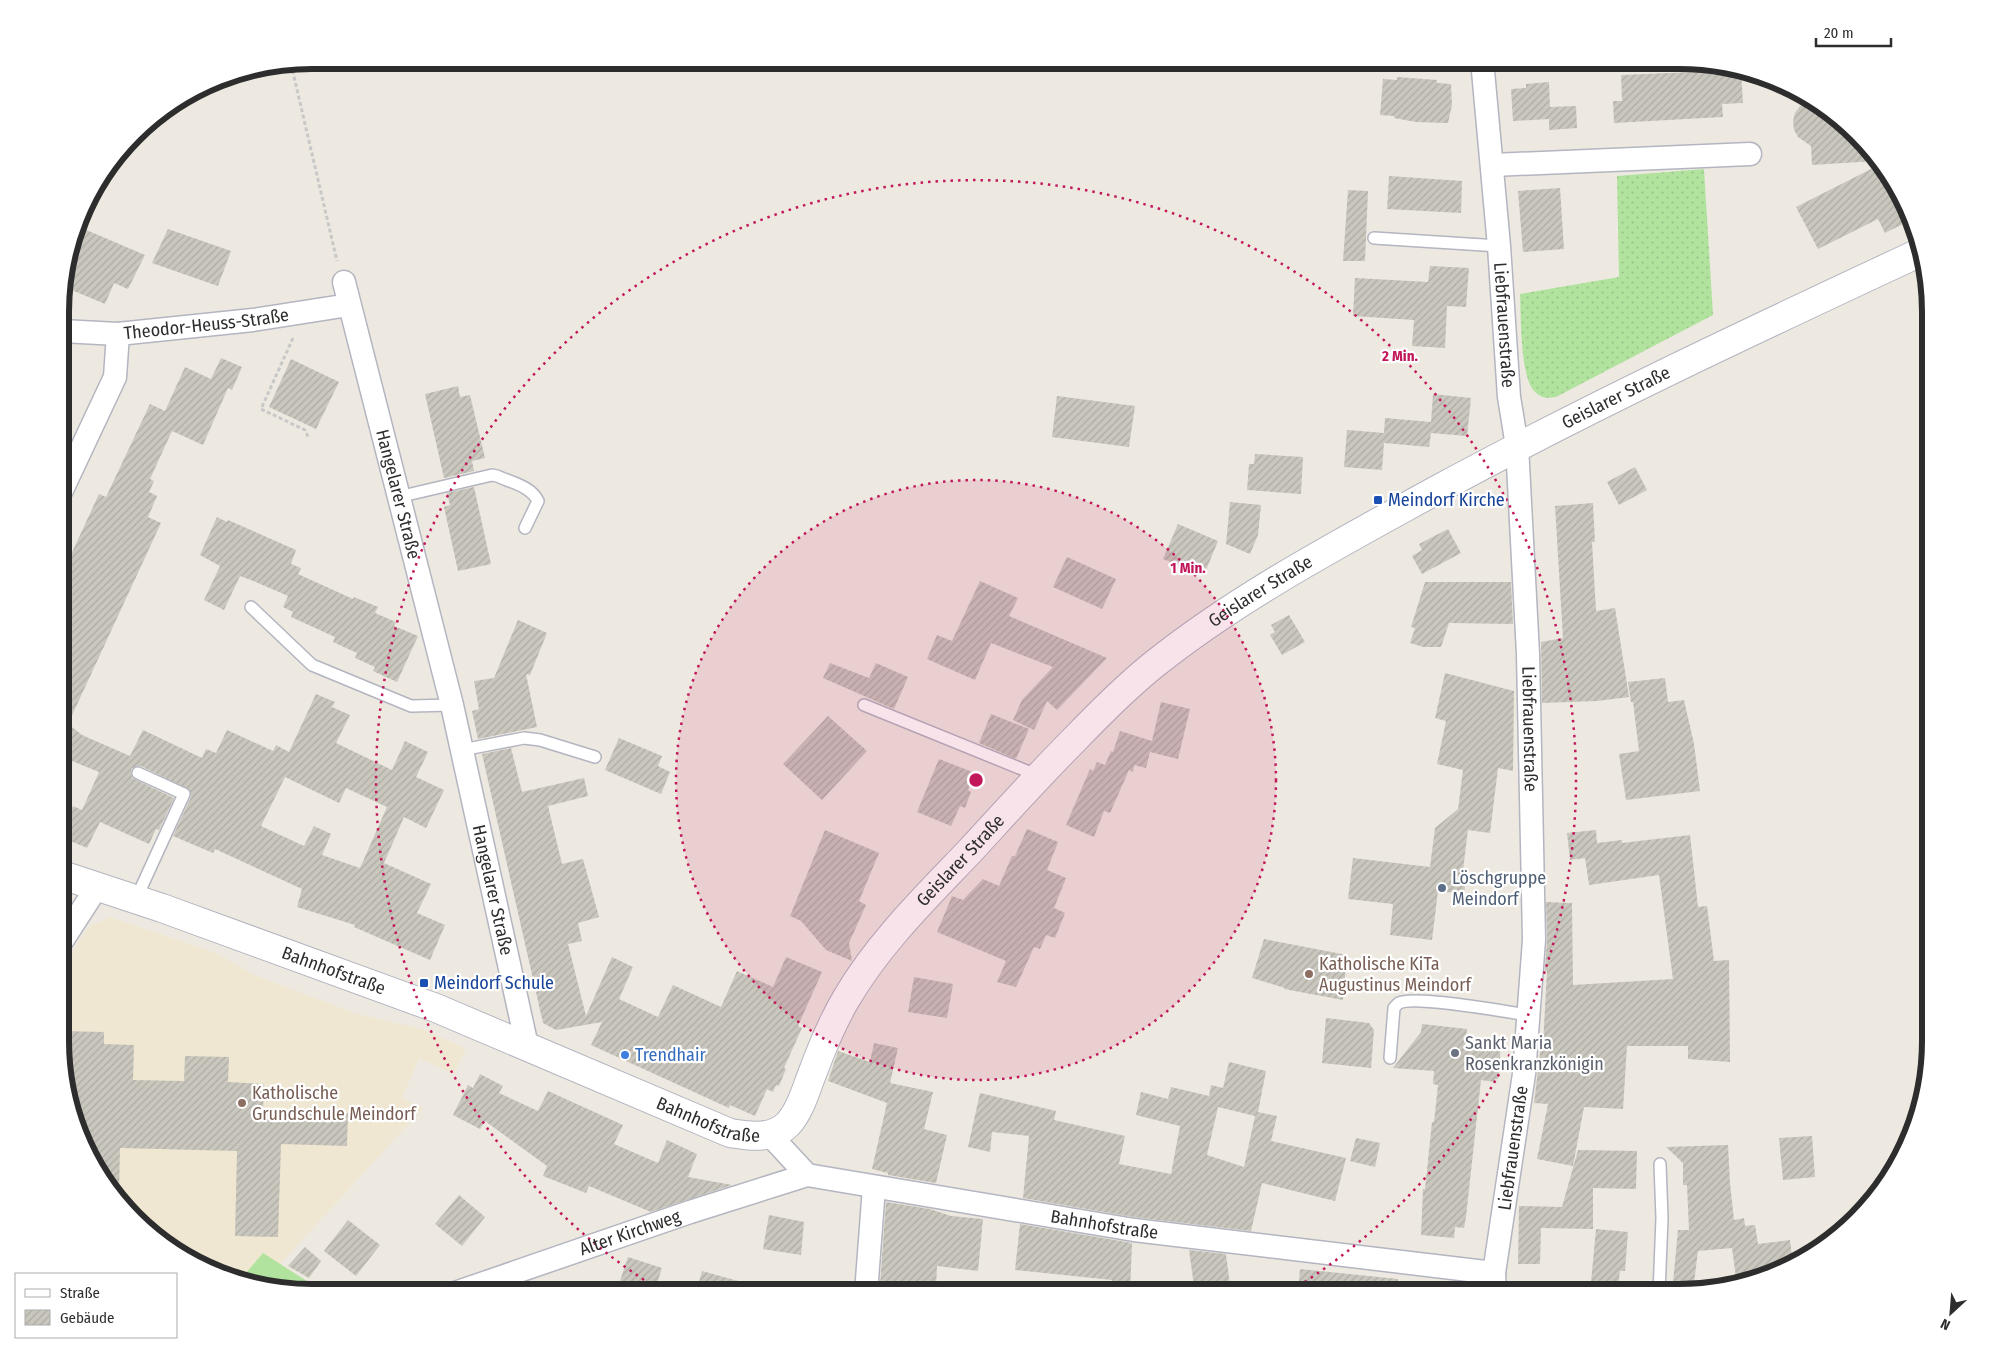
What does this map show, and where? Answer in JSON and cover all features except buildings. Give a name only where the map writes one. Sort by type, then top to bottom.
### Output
[{"type":"main road","name":"Geislarer Straße","points":[[770,1135],[787,1124],[800,1105],[828,1032],[846,999],[872,959],[933,889],[1039,776],[1133,682],[1188,638],[1236,605],[1323,554],[1518,446],[1807,305],[1915,255]]},
{"type":"main road","name":"Bahnhofstraße","points":[[69,878],[136,899],[436,1008],[730,1133],[754,1136],[770,1135]]},
{"type":"street","name":"Liebfrauenstraße","points":[[1483,69],[1493,165],[1509,397],[1518,446],[1528,654],[1534,940],[1524,1074],[1495,1283]]},
{"type":"street","points":[[1493,165],[1750,154]]},
{"type":"street","name":"Hangelarer Straße","points":[[344,282],[452,705],[527,1046]]},
{"type":"street","name":"Theodor-Heuss-Straße","points":[[69,331],[118,334],[253,320],[349,305]]},
{"type":"street","points":[[69,475],[115,377],[118,334]]},
{"type":"street","points":[[69,930],[96,887]]},
{"type":"street","name":"Bahnhofstraße","points":[[770,1135],[807,1175],[1134,1230],[1495,1283]]},
{"type":"street","name":"Alter Kirchweg","points":[[478,1284],[690,1212],[807,1175]]},
{"type":"street","points":[[867,1284],[874,1187]]},
{"type":"lane","points":[[1374,238],[1499,246]]},
{"type":"lane","points":[[398,498],[492,475],[531,491],[536,497],[538,501],[525,528]]},
{"type":"lane","points":[[251,607],[312,665],[411,706],[452,705]]},
{"type":"lane","points":[[864,705],[1039,776]]},
{"type":"lane","points":[[462,750],[524,738],[540,740],[595,757]]},
{"type":"lane","points":[[136,899],[184,794],[138,773]]},
{"type":"lane","points":[[1390,1058],[1394,1008],[1398,1003],[1410,1001],[1433,1003],[1528,1015]]},
{"type":"lane","points":[[1659,1284],[1662,1218],[1660,1164]]},
{"type":"path","points":[[291,70],[331,241],[344,282]]},
{"type":"path","points":[[304,312],[261,408],[305,430],[309,439]]},
{"type":"shaded area","name":"Katholische Grundschule Meindorf","points":[[110,917],[216,953],[254,975],[354,1013],[425,1030],[466,1049],[454,1074],[419,1058],[402,1098],[423,1108],[280,1264],[311,1284],[264,1280],[219,1266],[190,1252],[164,1234],[140,1213],[119,1189],[101,1163],[87,1134],[77,1104],[69,1057],[69,957],[89,927]]},
{"type":"green space","points":[[1704,169],[1713,315],[1556,397],[1540,396],[1530,385],[1526,374],[1521,331],[1520,294],[1619,277],[1617,176]]},
{"type":"green space","points":[[263,1253],[311,1284],[264,1280],[245,1275]]},
{"type":"place","name":"Meindorf Kirche","points":[[1378,500]]},
{"type":"place","name":"Löschgruppe Meindorf","points":[[1442,888]]},
{"type":"place","name":"Katholische KiTa Augustinus Meindorf","points":[[1309,974]]},
{"type":"place","name":"Meindorf Schule","points":[[424,983]]},
{"type":"place","name":"Sankt Maria Rosenkranzkönigin","points":[[1455,1053]]},
{"type":"place","name":"Trendhair","points":[[625,1055]]},
{"type":"place","name":"Katholische Grundschule Meindorf","points":[[242,1103]]}]
